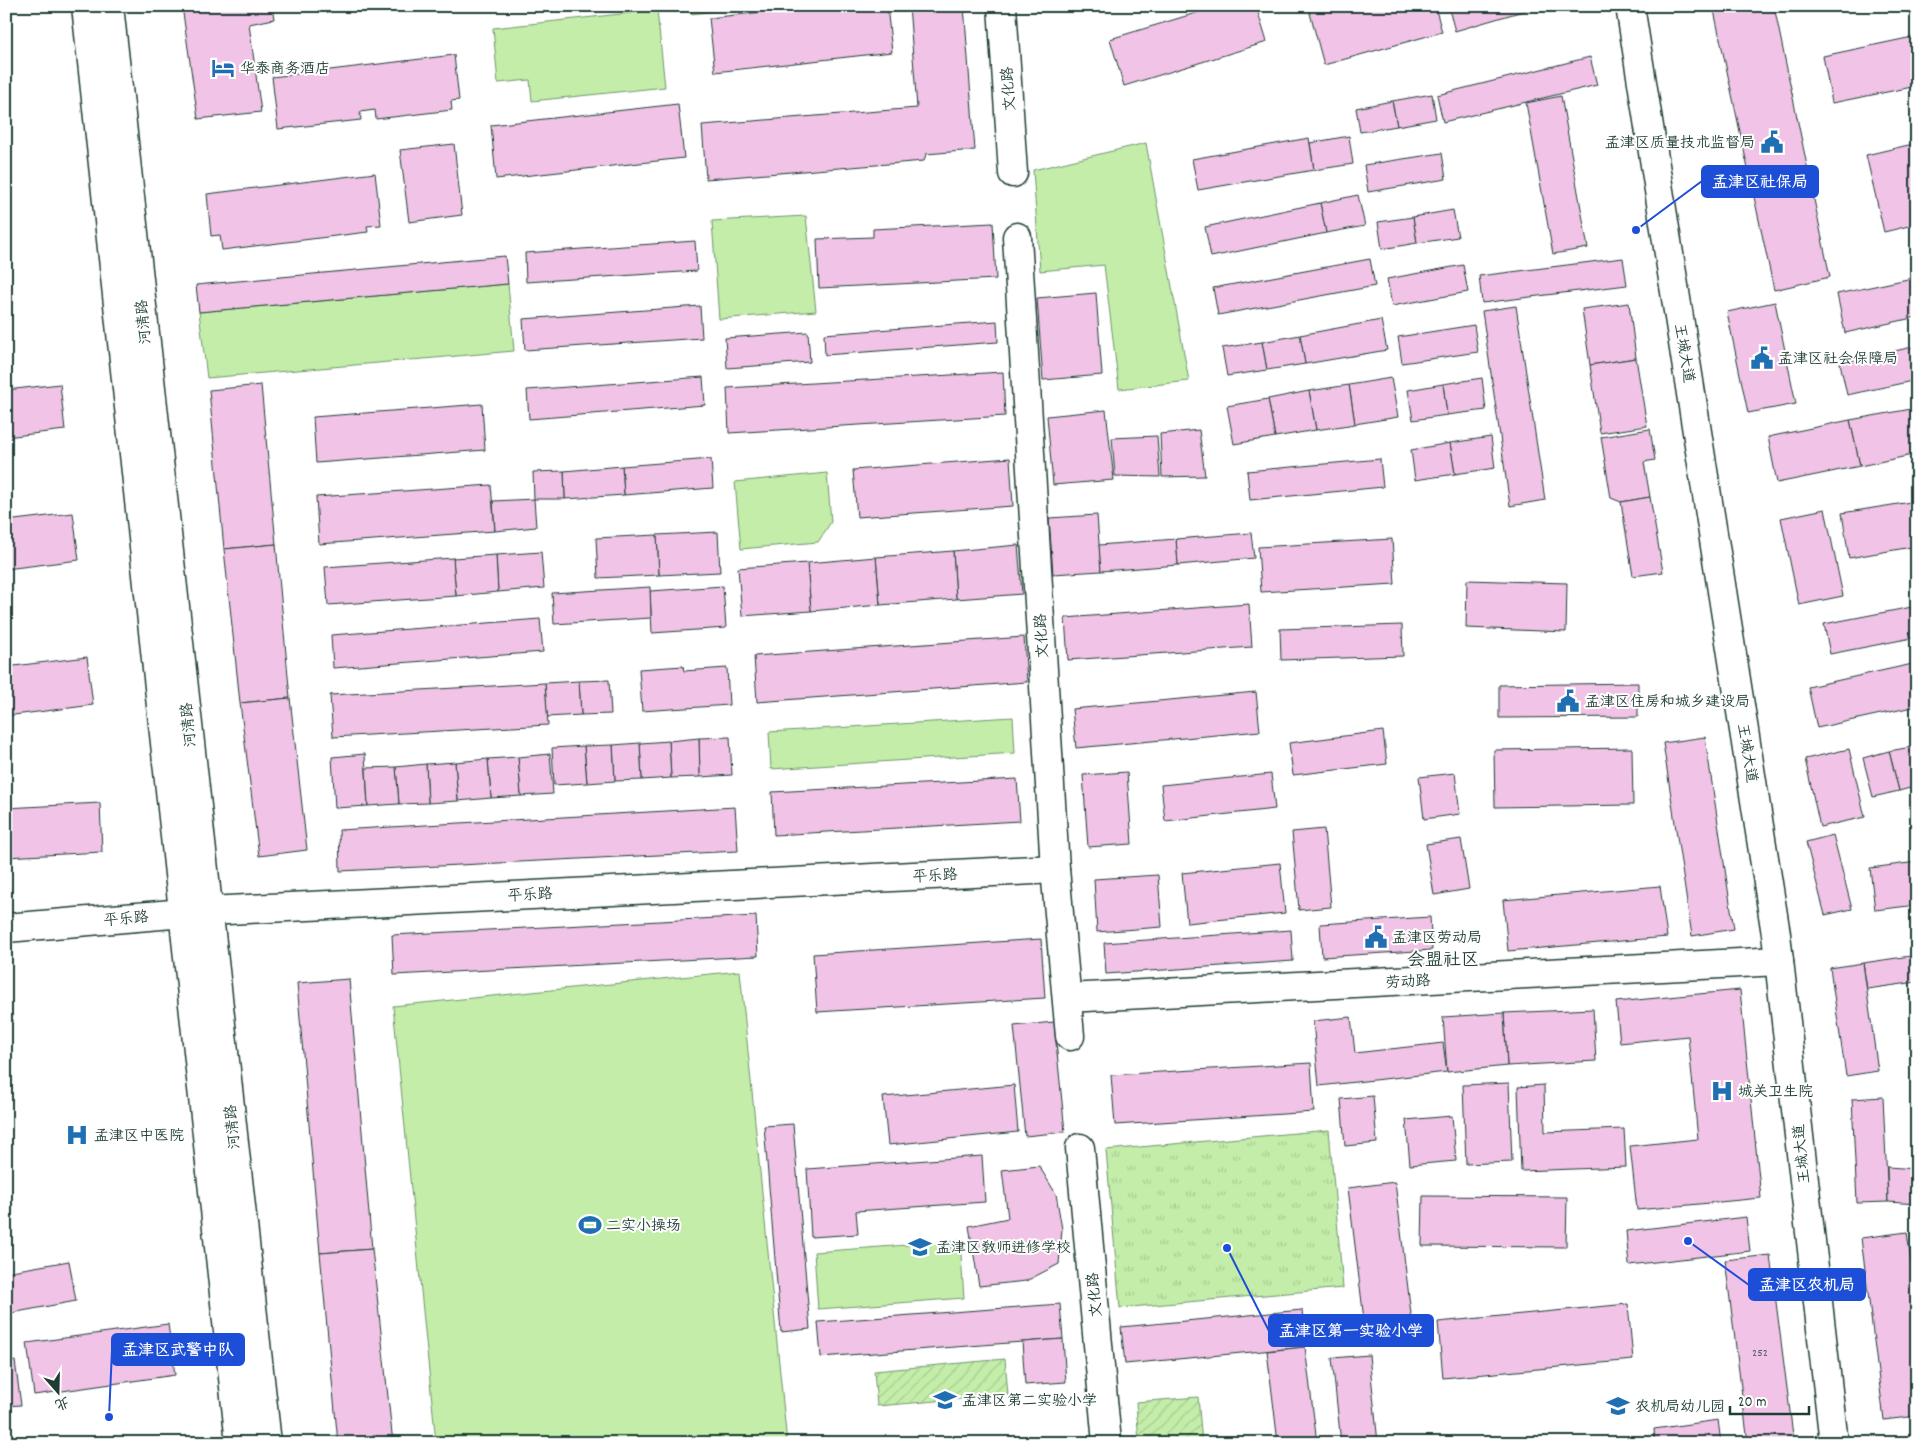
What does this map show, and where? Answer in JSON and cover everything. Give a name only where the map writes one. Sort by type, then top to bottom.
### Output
[{"type":"street","name":"河清路","points":[[86,6],[197,912],[267,1443]]},
{"type":"street","name":"河清路","points":[[109,6],[197,912],[240,1443]]},
{"type":"street","name":"文化路","points":[[1002,6],[1014,173]]},
{"type":"street","name":"王城大道","points":[[1613,6],[1770,962],[1816,1443]]},
{"type":"street","name":"王城大道","points":[[1630,6],[1770,962],[1834,1443]]},
{"type":"street","name":"文化路","points":[[1017,237],[1055,869],[1070,1036]]},
{"type":"street","name":"平乐路","points":[[6,928],[197,912],[1055,869]]},
{"type":"street","name":"劳动路","points":[[1067,998],[1770,962]]},
{"type":"street","name":"文化路","points":[[1080,1148],[1107,1443]]},
{"type":"green space","points":[[692,6],[723,6],[724,10],[691,14]]},
{"type":"green space","points":[[657,10],[665,87],[532,101],[530,80],[498,83],[493,28]]},
{"type":"green space","points":[[1146,143],[1189,381],[1119,389],[1104,265],[1040,271],[1033,170]]},
{"type":"green space","points":[[806,216],[816,311],[719,319],[712,221]]},
{"type":"green space","points":[[508,284],[514,351],[207,378],[199,312]]},
{"type":"green space","points":[[827,473],[831,522],[818,542],[741,549],[735,482]]},
{"type":"green space","points":[[1013,717],[1015,753],[771,769],[769,732]]},
{"type":"green space","name":"二实小操场","points":[[740,971],[787,1443],[436,1443],[393,1006]]},
{"type":"green space","points":[[1329,1130],[1343,1288],[1120,1308],[1106,1150]]},
{"type":"green space","points":[[960,1241],[964,1298],[818,1309],[814,1252]]},
{"type":"green space","points":[[1005,1359],[1008,1395],[877,1406],[874,1371]]},
{"type":"green space","points":[[1198,1397],[1202,1443],[1139,1443],[1136,1402]]},
{"type":"building","name":"华泰商务酒店","points":[[182,6],[272,6],[274,19],[249,24],[261,112],[198,119]]},
{"type":"building","points":[[273,6],[295,6],[273,9]]},
{"type":"building","points":[[816,6],[887,6],[892,52],[715,72],[709,18]]},
{"type":"building","points":[[909,6],[964,6],[975,150],[926,154],[924,161],[706,179],[702,125],[917,108]]},
{"type":"building","points":[[1035,6],[1085,6],[1035,10]]},
{"type":"building","points":[[1219,6],[1256,6],[1267,42],[1124,86],[1110,39]]},
{"type":"building","points":[[1308,6],[1435,6],[1442,32],[1324,65]]},
{"type":"building","points":[[1448,6],[1540,6],[1455,31]]},
{"type":"building","name":"孟津区质量技术监督局","points":[[1713,6],[1774,6],[1830,277],[1774,290]]},
{"type":"building","points":[[1917,36],[1917,86],[1832,103],[1823,56]]},
{"type":"building","points":[[454,55],[459,100],[451,101],[452,110],[376,119],[375,110],[360,112],[361,120],[278,129],[272,77]]},
{"type":"building","points":[[1590,57],[1597,85],[1443,122],[1437,95]]},
{"type":"building","points":[[1432,94],[1436,119],[1397,126],[1392,101]]},
{"type":"building","points":[[1561,96],[1588,248],[1553,254],[1526,103]]},
{"type":"building","points":[[1392,101],[1397,126],[1360,132],[1356,108]]},
{"type":"building","points":[[678,104],[684,158],[496,179],[491,125]]},
{"type":"building","points":[[1349,136],[1353,164],[1314,170],[1310,143]]},
{"type":"building","points":[[1309,138],[1314,170],[1198,190],[1192,159]]},
{"type":"building","points":[[1917,143],[1917,224],[1884,232],[1866,155]]},
{"type":"building","points":[[454,144],[462,215],[409,222],[400,150]]},
{"type":"building","points":[[1442,153],[1446,179],[1368,192],[1364,165]]},
{"type":"building","points":[[375,173],[381,225],[367,226],[368,232],[222,250],[220,235],[211,236],[207,194]]},
{"type":"building","points":[[1358,195],[1365,226],[1326,233],[1320,203]]},
{"type":"building","points":[[1320,203],[1326,233],[1211,257],[1205,227]]},
{"type":"building","points":[[1453,210],[1458,237],[1417,243],[1413,217]]},
{"type":"building","points":[[1413,217],[1417,243],[1382,249],[1378,222]]},
{"type":"building","points":[[993,223],[996,279],[819,288],[817,239],[873,237],[873,229]]},
{"type":"building","points":[[695,241],[697,271],[526,282],[525,253]]},
{"type":"building","points":[[505,256],[508,284],[199,312],[196,285]]},
{"type":"building","points":[[1623,258],[1627,285],[1482,303],[1479,276]]},
{"type":"building","points":[[1370,259],[1375,286],[1218,315],[1213,288]]},
{"type":"building","points":[[1463,265],[1468,292],[1392,306],[1387,279]]},
{"type":"building","points":[[1917,277],[1917,317],[1845,333],[1837,294]]},
{"type":"building","points":[[1096,293],[1102,375],[1043,380],[1037,298]]},
{"type":"building","name":"孟津区社会保障局","points":[[1775,302],[1796,404],[1748,413],[1727,312]]},
{"type":"building","points":[[1629,303],[1636,358],[1590,365],[1582,309]]},
{"type":"building","points":[[700,306],[702,338],[525,350],[523,319]]},
{"type":"building","points":[[1516,306],[1545,500],[1510,506],[1482,311]]},
{"type":"building","points":[[1381,320],[1387,350],[1305,364],[1300,335]]},
{"type":"building","points":[[997,321],[998,342],[825,355],[824,334]]},
{"type":"building","points":[[1474,325],[1478,352],[1402,363],[1398,337]]},
{"type":"building","points":[[808,332],[810,362],[727,368],[725,338]]},
{"type":"building","points":[[1300,335],[1305,364],[1267,370],[1262,342]]},
{"type":"building","points":[[1262,342],[1267,370],[1227,376],[1222,348]]},
{"type":"building","points":[[1917,346],[1917,380],[1847,395],[1840,363]]},
{"type":"building","points":[[1636,358],[1647,426],[1600,433],[1590,365]]},
{"type":"building","points":[[1003,372],[1005,416],[729,433],[727,388]]},
{"type":"building","points":[[703,377],[705,405],[529,419],[527,390]]},
{"type":"building","points":[[1391,378],[1398,417],[1355,424],[1349,385]]},
{"type":"building","points":[[1482,378],[1486,410],[1447,415],[1443,384]]},
{"type":"building","points":[[60,384],[65,430],[6,437],[6,390]]},
{"type":"building","points":[[1443,384],[1447,415],[1413,420],[1408,390]]},
{"type":"building","points":[[261,385],[276,544],[224,549],[209,390]]},
{"type":"building","points":[[1349,385],[1355,424],[1316,430],[1309,391]]},
{"type":"building","points":[[1309,391],[1316,430],[1275,437],[1268,399]]},
{"type":"building","points":[[1268,399],[1275,437],[1234,444],[1227,406]]},
{"type":"building","points":[[482,404],[485,450],[316,463],[313,417]]},
{"type":"building","points":[[1917,408],[1917,454],[1860,466],[1850,420]]},
{"type":"building","points":[[1106,410],[1114,480],[1053,485],[1047,416]]},
{"type":"building","points":[[1850,420],[1860,466],[1777,483],[1768,437]]},
{"type":"building","points":[[1650,429],[1655,460],[1644,462],[1650,497],[1621,502],[1611,498],[1601,437]]},
{"type":"building","points":[[1199,430],[1205,476],[1162,477],[1160,434]]},
{"type":"building","points":[[1157,436],[1160,477],[1115,476],[1112,438]]},
{"type":"building","points":[[1491,437],[1495,468],[1455,474],[1450,443]]},
{"type":"building","points":[[1450,443],[1455,474],[1415,480],[1411,450]]},
{"type":"building","points":[[1010,458],[1013,506],[857,517],[853,470]]},
{"type":"building","points":[[711,459],[713,488],[624,495],[622,466]]},
{"type":"building","points":[[1380,459],[1383,487],[1250,500],[1247,471]]},
{"type":"building","points":[[622,466],[624,495],[565,499],[564,471]]},
{"type":"building","points":[[564,471],[565,499],[534,499],[533,472]]},
{"type":"building","points":[[491,485],[495,531],[319,544],[316,497]]},
{"type":"building","points":[[1650,497],[1663,572],[1633,576],[1621,502]]},
{"type":"building","points":[[534,499],[536,527],[495,531],[493,501]]},
{"type":"building","points":[[1917,501],[1917,546],[1849,558],[1842,513]]},
{"type":"building","points":[[1825,509],[1843,596],[1799,605],[1781,518]]},
{"type":"building","points":[[73,513],[79,560],[6,569],[6,521]]},
{"type":"building","points":[[1097,515],[1101,571],[1053,574],[1049,518]]},
{"type":"building","points":[[718,532],[720,572],[659,575],[657,535]]},
{"type":"building","points":[[1251,533],[1254,558],[1178,565],[1176,539]]},
{"type":"building","points":[[657,535],[659,575],[598,578],[596,538]]},
{"type":"building","points":[[1176,539],[1178,565],[1101,571],[1099,545]]},
{"type":"building","points":[[1392,539],[1395,584],[1261,592],[1258,547]]},
{"type":"building","points":[[276,544],[290,698],[240,703],[224,549]]},
{"type":"building","points":[[1018,545],[1022,594],[956,599],[953,551]]},
{"type":"building","points":[[953,551],[956,599],[880,605],[876,557]]},
{"type":"building","points":[[541,552],[544,588],[498,592],[496,555]]},
{"type":"building","points":[[496,555],[498,592],[456,596],[453,558]]},
{"type":"building","points":[[876,557],[880,605],[811,611],[807,563]]},
{"type":"building","points":[[453,558],[456,596],[328,605],[325,567]]},
{"type":"building","points":[[807,563],[811,611],[742,616],[738,568]]},
{"type":"building","points":[[1467,580],[1567,583],[1566,632],[1466,628]]},
{"type":"building","points":[[723,586],[726,628],[652,633],[650,591]]},
{"type":"building","points":[[650,587],[651,618],[554,624],[552,593]]},
{"type":"building","points":[[1249,604],[1252,647],[1068,660],[1065,618]]},
{"type":"building","points":[[1917,606],[1917,637],[1830,654],[1824,624]]},
{"type":"building","points":[[540,619],[543,652],[333,668],[331,635]]},
{"type":"building","points":[[1402,625],[1403,656],[1281,660],[1280,629]]},
{"type":"building","points":[[1024,637],[1027,682],[757,702],[754,656]]},
{"type":"building","points":[[87,657],[93,705],[6,716],[6,667]]},
{"type":"building","points":[[1917,663],[1917,706],[1817,728],[1808,687]]},
{"type":"building","points":[[683,666],[684,671],[727,668],[729,705],[642,711],[639,669]]},
{"type":"building","points":[[609,680],[611,714],[581,715],[579,681]]},
{"type":"building","points":[[579,681],[581,715],[547,717],[545,683]]},
{"type":"building","points":[[545,683],[548,725],[333,737],[330,695]]},
{"type":"building","name":"孟津区住房和城乡建设局","points":[[1638,683],[1638,717],[1499,718],[1499,685]]},
{"type":"building","points":[[1256,692],[1260,731],[1076,748],[1072,709]]},
{"type":"building","points":[[290,698],[307,850],[259,856],[240,703]]},
{"type":"building","points":[[1383,731],[1387,764],[1293,775],[1289,743]]},
{"type":"building","points":[[730,737],[732,775],[700,777],[699,738]]},
{"type":"building","points":[[1705,737],[1734,929],[1692,936],[1663,743]]},
{"type":"building","points":[[699,738],[700,777],[671,778],[669,741]]},
{"type":"building","points":[[669,741],[671,778],[642,780],[640,743]]},
{"type":"building","points":[[640,743],[642,780],[615,781],[613,745]]},
{"type":"building","points":[[613,745],[615,781],[587,783],[584,746]]},
{"type":"building","points":[[584,746],[587,783],[554,785],[552,748]]},
{"type":"building","points":[[1917,746],[1917,786],[1899,791],[1889,751]]},
{"type":"building","points":[[1632,748],[1633,805],[1495,807],[1494,750]]},
{"type":"building","points":[[1849,749],[1865,817],[1820,827],[1805,759]]},
{"type":"building","points":[[1889,751],[1899,791],[1873,797],[1863,758]]},
{"type":"building","points":[[365,754],[368,806],[335,808],[332,757]]},
{"type":"building","points":[[550,754],[553,794],[521,796],[518,757]]},
{"type":"building","points":[[518,757],[521,796],[491,798],[488,759]]},
{"type":"building","points":[[488,759],[491,798],[458,801],[455,762]]},
{"type":"building","points":[[455,762],[458,801],[428,803],[426,764]]},
{"type":"building","points":[[426,764],[428,803],[399,804],[396,767]]},
{"type":"building","points":[[396,767],[399,804],[368,806],[366,768]]},
{"type":"building","points":[[1127,772],[1132,844],[1088,847],[1083,775]]},
{"type":"building","points":[[1455,773],[1460,814],[1424,819],[1419,777]]},
{"type":"building","points":[[1271,774],[1275,809],[1165,821],[1161,785]]},
{"type":"building","points":[[1017,779],[1020,821],[774,835],[772,792]]},
{"type":"building","points":[[100,803],[102,852],[6,857],[6,808]]},
{"type":"building","points":[[735,807],[738,851],[340,871],[339,830]]},
{"type":"building","points":[[1324,829],[1331,907],[1299,910],[1292,832]]},
{"type":"building","points":[[1833,835],[1852,909],[1825,915],[1806,842]]},
{"type":"building","points":[[1461,839],[1469,889],[1434,895],[1426,844]]},
{"type":"building","points":[[1917,862],[1917,905],[1875,910],[1870,868]]},
{"type":"building","points":[[1280,863],[1285,913],[1187,923],[1182,873]]},
{"type":"building","points":[[1158,875],[1162,927],[1097,932],[1094,879]]},
{"type":"building","points":[[1660,886],[1667,937],[1508,951],[1503,900]]},
{"type":"building","points":[[756,916],[758,956],[394,975],[392,935]]},
{"type":"building","name":"孟津区劳动局","points":[[1430,917],[1432,950],[1322,957],[1320,924]]},
{"type":"building","points":[[1291,930],[1293,961],[1106,974],[1104,943]]},
{"type":"building","points":[[1041,939],[1045,998],[817,1012],[813,954]]},
{"type":"building","points":[[1917,955],[1917,982],[1867,989],[1863,963]]},
{"type":"building","points":[[1863,963],[1878,1071],[1846,1076],[1830,968]]},
{"type":"building","points":[[349,979],[372,1249],[320,1253],[297,983]]},
{"type":"building","name":"城关卫生院","points":[[1740,990],[1761,1198],[1637,1210],[1630,1146],[1698,1139],[1688,1036],[1620,1043],[1616,1002]]},
{"type":"building","points":[[1593,1009],[1596,1061],[1507,1066],[1504,1013]]},
{"type":"building","points":[[1504,1013],[1507,1066],[1447,1072],[1443,1017]]},
{"type":"building","points":[[1351,1017],[1355,1053],[1443,1043],[1447,1072],[1319,1086],[1313,1021]]},
{"type":"building","points":[[1054,1022],[1065,1132],[1025,1136],[1014,1026]]},
{"type":"building","points":[[1311,1063],[1314,1112],[1115,1125],[1111,1075]]},
{"type":"building","points":[[1509,1083],[1512,1162],[1466,1164],[1463,1085]]},
{"type":"building","points":[[1014,1085],[1018,1132],[888,1145],[883,1097]]},
{"type":"building","points":[[1544,1085],[1545,1132],[1624,1129],[1626,1167],[1521,1171],[1518,1087]]},
{"type":"building","points":[[1373,1096],[1377,1143],[1345,1146],[1341,1099]]},
{"type":"building","points":[[1883,1097],[1888,1202],[1857,1203],[1852,1099]]},
{"type":"building","points":[[1452,1116],[1456,1161],[1410,1165],[1406,1120]]},
{"type":"building","points":[[793,1124],[810,1329],[781,1332],[764,1126]]},
{"type":"building","points":[[982,1156],[985,1202],[856,1211],[858,1234],[811,1237],[807,1169]]},
{"type":"building","name":"孟津区教师进修学校","points":[[1039,1166],[1056,1194],[1062,1229],[1059,1264],[1026,1281],[979,1286],[969,1226],[1008,1218],[1002,1170]]},
{"type":"building","points":[[1887,1167],[1917,1169],[1917,1204],[1888,1202]]},
{"type":"building","points":[[1395,1182],[1413,1330],[1366,1336],[1348,1188]]},
{"type":"building","points":[[1423,1196],[1567,1197],[1566,1247],[1422,1246]]},
{"type":"building","points":[[1746,1217],[1750,1251],[1629,1265],[1626,1231]]},
{"type":"building","points":[[1907,1232],[1917,1307],[1917,1416],[1884,1420],[1861,1238]]},
{"type":"building","points":[[372,1249],[393,1443],[338,1443],[320,1253]]},
{"type":"building","points":[[1770,1255],[1794,1443],[1748,1443],[1725,1260]]},
{"type":"building","points":[[69,1261],[76,1301],[6,1314],[6,1272]]},
{"type":"building","points":[[1060,1304],[1063,1339],[821,1357],[818,1322]]},
{"type":"building","points":[[1628,1304],[1633,1360],[1443,1378],[1438,1322]]},
{"type":"building","points":[[1302,1310],[1305,1347],[1125,1364],[1121,1327]]},
{"type":"building","points":[[168,1324],[175,1375],[34,1395],[27,1343]]},
{"type":"building","points":[[1063,1339],[1066,1382],[1025,1385],[1022,1342]]},
{"type":"building","points":[[1305,1347],[1317,1443],[1278,1443],[1267,1351]]},
{"type":"building","points":[[1369,1355],[1378,1443],[1341,1443],[1332,1358]]},
{"type":"building","points":[[15,1361],[21,1405],[6,1406],[6,1362]]},
{"type":"building","points":[[1718,1420],[1721,1443],[1655,1443],[1654,1429]]},
{"type":"place","name":"华泰商务酒店","points":[[223,68]]},
{"type":"place","name":"孟津区质量技术监督局","points":[[1772,142]]},
{"type":"place","name":"孟津区社保局","points":[[1636,230]]},
{"type":"place","name":"孟津区社会保障局","points":[[1762,358]]},
{"type":"place","name":"孟津区住房和城乡建设局","points":[[1568,701]]},
{"type":"place","name":"孟津区劳动局","points":[[1376,937]]},
{"type":"place","name":"城关卫生院","points":[[1722,1091]]},
{"type":"place","name":"孟津区中医院","points":[[77,1135]]},
{"type":"place","name":"二实小操场","points":[[590,1225]]},
{"type":"place","name":"孟津区农机局","points":[[1688,1241]]},
{"type":"place","name":"孟津区教师进修学校","points":[[920,1247]]},
{"type":"place","name":"孟津区第一实验小学","points":[[1227,1248]]},
{"type":"place","name":"孟津区第二实验小学","points":[[945,1400]]},
{"type":"place","name":"农机局幼儿园","points":[[1618,1406]]},
{"type":"place","name":"孟津区武警中队","points":[[109,1417]]},
{"type":"district","name":"会盟社区","points":[[1443,959]]}]
